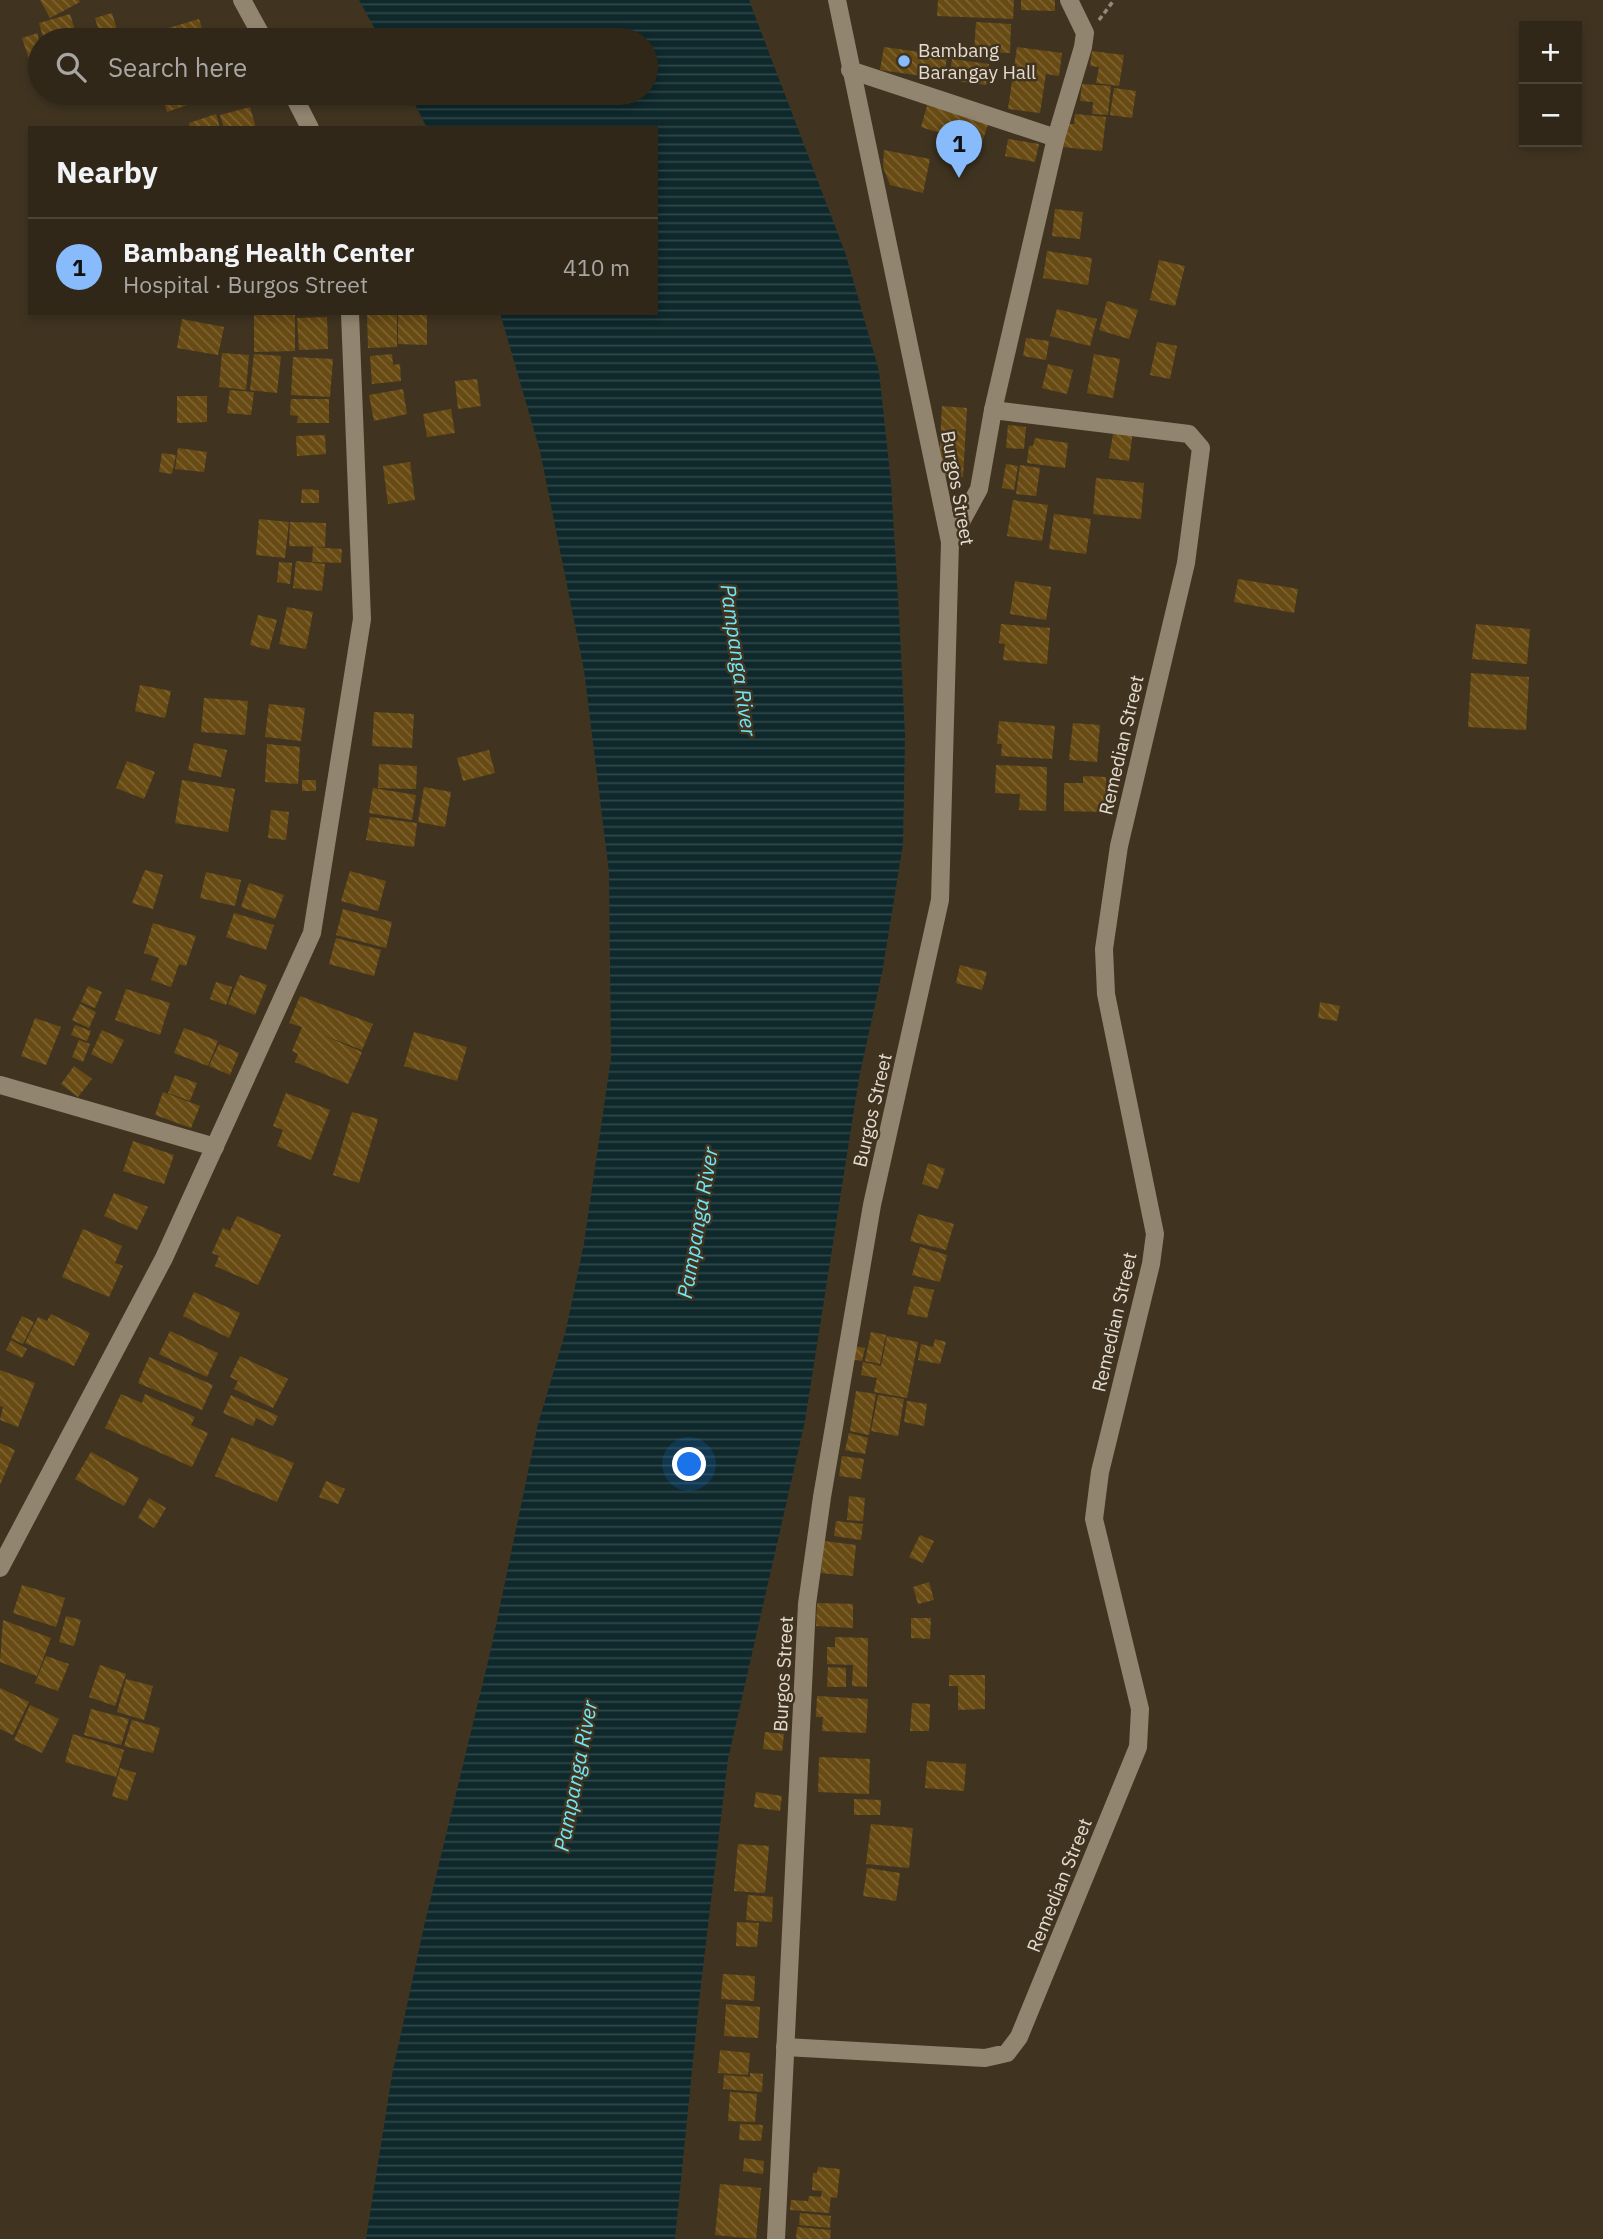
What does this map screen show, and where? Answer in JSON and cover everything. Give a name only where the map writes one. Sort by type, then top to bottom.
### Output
[{"type":"street","points":[[242,0],[257,28]]},
{"type":"street","name":"Burgos Street","points":[[776,2239],[809,1591],[872,1205],[940,900],[950,542],[837,0]]},
{"type":"street","points":[[950,542],[979,489],[993,410],[1056,138],[1084,33],[1069,0]]},
{"type":"street","points":[[850,70],[1056,138]]},
{"type":"street","points":[[298,105],[309,126]]},
{"type":"street","points":[[0,1568],[164,1258],[312,933],[362,619],[350,315]]},
{"type":"street","name":"Remedian Street","points":[[785,2046],[985,2058],[1007,2053],[1019,2037],[1138,1747],[1140,1709],[1094,1519],[1100,1472],[1151,1264],[1155,1234],[1107,993],[1104,949],[1119,846],[1186,563],[1201,448],[1189,434],[993,410]]},
{"type":"street","points":[[0,1085],[215,1147]]},
{"type":"water","name":"Pampanga River","points":[[359,0],[749,0],[846,255],[879,371],[891,483],[899,614],[905,736],[903,844],[883,968],[859,1078],[805,1421],[728,1759],[699,2001],[675,2239],[366,2239],[392,2075],[424,1926],[491,1649],[538,1424],[566,1330],[584,1243],[611,1058],[609,872],[584,670],[540,451],[501,315],[658,315],[658,126],[426,126],[415,105],[658,105],[658,28],[374,28]]},
{"type":"building","points":[[40,0],[79,0],[80,2],[50,18]]},
{"type":"building","points":[[938,0],[1014,0],[1013,19],[937,16]]},
{"type":"building","points":[[1021,0],[1055,0],[1055,11],[1021,10]]},
{"type":"building","points":[[112,13],[116,28],[98,28],[95,18]]},
{"type":"building","points":[[70,14],[74,28],[40,28],[39,23]]},
{"type":"building","points":[[199,19],[202,28],[169,28]]},
{"type":"building","points":[[976,22],[1011,24],[1010,53],[974,52]]},
{"type":"building","points":[[28,36],[28,56],[22,38]]},
{"type":"building","points":[[884,47],[947,56],[944,79],[880,70]]},
{"type":"building","points":[[1017,47],[1062,53],[1059,76],[1046,74],[1040,113],[1008,109]]},
{"type":"building","points":[[1092,51],[1124,55],[1119,86],[1096,83],[1099,67],[1090,66]]},
{"type":"building","points":[[952,59],[989,64],[986,85],[949,80]]},
{"type":"building","points":[[1082,84],[1111,86],[1108,115],[1092,114],[1093,102],[1080,101]]},
{"type":"building","points":[[1114,88],[1136,91],[1132,118],[1110,115]]},
{"type":"building","points":[[929,99],[990,118],[981,146],[921,127]]},
{"type":"building","points":[[165,105],[187,105],[167,112]]},
{"type":"building","points":[[250,107],[255,126],[223,126],[220,115]]},
{"type":"building","points":[[216,114],[219,126],[190,126],[189,123]]},
{"type":"building","points":[[1075,114],[1106,117],[1102,151],[1063,147],[1066,124],[1074,124]]},
{"type":"building","points":[[1008,139],[1039,144],[1035,162],[1005,156]]},
{"type":"building","points":[[884,150],[930,159],[923,193],[890,185],[883,167]]},
{"type":"building","points":[[1055,209],[1083,212],[1080,239],[1052,236]]},
{"type":"building","points":[[1047,251],[1092,258],[1088,285],[1043,278]]},
{"type":"building","points":[[1159,260],[1185,266],[1175,306],[1150,300]]},
{"type":"building","points":[[1107,301],[1138,310],[1129,339],[1099,330]]},
{"type":"building","points":[[1057,309],[1097,319],[1090,346],[1050,336]]},
{"type":"building","points":[[254,315],[295,315],[295,351],[254,352]]},
{"type":"building","points":[[367,315],[397,315],[397,347],[368,348]]},
{"type":"building","points":[[398,315],[427,315],[427,345],[398,344]]},
{"type":"building","points":[[327,317],[328,349],[299,350],[297,318]]},
{"type":"building","points":[[182,319],[224,327],[218,355],[177,348]]},
{"type":"building","points":[[1026,338],[1049,341],[1046,360],[1023,356]]},
{"type":"building","points":[[1157,342],[1177,346],[1170,379],[1150,375]]},
{"type":"building","points":[[222,353],[249,355],[246,390],[219,387]]},
{"type":"building","points":[[254,354],[281,356],[277,393],[250,390]]},
{"type":"building","points":[[392,354],[393,365],[400,364],[401,381],[372,384],[370,356]]},
{"type":"building","points":[[1094,354],[1120,359],[1113,398],[1087,393]]},
{"type":"building","points":[[293,357],[333,359],[330,397],[291,395]]},
{"type":"building","points":[[1048,364],[1073,370],[1067,394],[1042,388]]},
{"type":"building","points":[[477,379],[481,406],[458,409],[455,381]]},
{"type":"building","points":[[403,389],[407,414],[374,421],[369,395]]},
{"type":"building","points":[[230,390],[254,392],[251,415],[227,413]]},
{"type":"building","points":[[177,396],[207,396],[207,422],[177,423]]},
{"type":"building","points":[[291,399],[329,399],[329,423],[297,423],[298,416],[290,415]]},
{"type":"building","points":[[942,406],[967,408],[963,477],[944,476],[945,464],[939,464]]},
{"type":"building","points":[[451,409],[455,433],[427,437],[423,414]]},
{"type":"building","points":[[1008,425],[1026,427],[1024,449],[1006,448]]},
{"type":"building","points":[[1114,428],[1133,431],[1129,461],[1109,458]]},
{"type":"building","points":[[325,435],[326,454],[297,456],[296,436]]},
{"type":"building","points":[[1035,438],[1068,443],[1065,468],[1027,463],[1029,446],[1033,446]]},
{"type":"building","points":[[178,448],[207,452],[204,472],[175,469]]},
{"type":"building","points":[[162,453],[176,455],[172,474],[159,472]]},
{"type":"building","points":[[410,462],[415,500],[388,504],[383,466]]},
{"type":"building","points":[[1006,464],[1018,466],[1014,490],[1002,488]]},
{"type":"building","points":[[1020,465],[1040,468],[1036,496],[1016,494]]},
{"type":"building","points":[[1096,478],[1144,483],[1141,519],[1093,514]]},
{"type":"building","points":[[302,489],[319,490],[319,503],[301,503]]},
{"type":"building","points":[[1013,500],[1048,505],[1042,541],[1007,536]]},
{"type":"building","points":[[1054,514],[1091,519],[1086,554],[1049,549]]},
{"type":"building","points":[[259,519],[289,522],[285,558],[256,555]]},
{"type":"building","points":[[290,522],[326,523],[325,547],[289,546]]},
{"type":"building","points":[[313,547],[342,549],[341,563],[312,562]]},
{"type":"building","points":[[296,561],[325,564],[322,591],[293,588]]},
{"type":"building","points":[[279,562],[292,563],[290,584],[277,582]]},
{"type":"building","points":[[1238,579],[1298,589],[1294,613],[1234,602]]},
{"type":"building","points":[[1015,581],[1051,587],[1046,620],[1010,614]]},
{"type":"building","points":[[287,607],[313,612],[306,649],[279,644]]},
{"type":"building","points":[[258,615],[277,620],[269,650],[250,645]]},
{"type":"building","points":[[1001,624],[1050,628],[1047,664],[1003,660],[1005,644],[999,643]]},
{"type":"building","points":[[1476,624],[1530,629],[1527,664],[1472,659]]},
{"type":"building","points":[[1471,673],[1529,677],[1526,730],[1468,727]]},
{"type":"building","points":[[140,685],[171,691],[165,718],[135,711]]},
{"type":"building","points":[[204,698],[248,701],[245,735],[201,732]]},
{"type":"building","points":[[269,704],[305,708],[301,741],[265,737]]},
{"type":"building","points":[[374,712],[414,714],[412,748],[372,746]]},
{"type":"building","points":[[999,721],[1055,726],[1052,759],[1001,756],[1002,744],[997,744]]},
{"type":"building","points":[[1073,723],[1100,725],[1097,762],[1069,760]]},
{"type":"building","points":[[194,743],[227,750],[221,777],[188,770]]},
{"type":"building","points":[[267,744],[300,747],[298,784],[265,782]]},
{"type":"building","points":[[489,750],[495,773],[463,781],[457,758]]},
{"type":"building","points":[[127,761],[155,772],[144,799],[116,788]]},
{"type":"building","points":[[379,764],[417,766],[416,789],[378,788]]},
{"type":"building","points":[[996,765],[1047,767],[1046,811],[1019,810],[1020,794],[995,793]]},
{"type":"building","points":[[1083,776],[1106,777],[1106,812],[1064,811],[1064,783],[1083,783]]},
{"type":"building","points":[[182,780],[235,789],[228,832],[175,823]]},
{"type":"building","points":[[302,780],[316,780],[316,791],[302,791]]},
{"type":"building","points":[[424,787],[451,792],[445,827],[418,822]]},
{"type":"building","points":[[373,788],[416,795],[412,820],[369,813]]},
{"type":"building","points":[[271,810],[289,812],[286,840],[268,838]]},
{"type":"building","points":[[370,817],[417,823],[414,847],[366,840]]},
{"type":"building","points":[[145,870],[163,875],[153,909],[132,903]]},
{"type":"building","points":[[350,871],[386,881],[378,911],[341,901]]},
{"type":"building","points":[[206,872],[241,880],[235,906],[200,898]]},
{"type":"building","points":[[249,883],[284,895],[275,919],[241,907]]},
{"type":"building","points":[[343,909],[392,922],[386,948],[336,935]]},
{"type":"building","points":[[234,913],[274,925],[266,950],[226,937]]},
{"type":"building","points":[[153,923],[196,936],[186,966],[179,964],[171,987],[151,980],[159,958],[144,953]]},
{"type":"building","points":[[336,938],[381,950],[374,976],[329,964]]},
{"type":"building","points":[[960,965],[987,972],[982,990],[956,983]]},
{"type":"building","points":[[240,975],[267,985],[255,1015],[228,1004]]},
{"type":"building","points":[[216,982],[232,987],[226,1005],[210,999]]},
{"type":"building","points":[[88,986],[102,992],[95,1008],[81,1002]]},
{"type":"building","points":[[126,989],[170,1003],[160,1035],[115,1020]]},
{"type":"building","points":[[300,996],[373,1024],[362,1050],[323,1035],[362,1052],[348,1084],[295,1062],[298,1054],[292,1051],[302,1027],[289,1023]]},
{"type":"building","points":[[1320,1002],[1340,1006],[1337,1021],[1318,1018]]},
{"type":"building","points":[[80,1004],[96,1012],[89,1028],[72,1020]]},
{"type":"building","points":[[35,1018],[61,1027],[46,1065],[21,1056]]},
{"type":"building","points":[[75,1025],[91,1031],[87,1041],[71,1035]]},
{"type":"building","points":[[184,1028],[218,1041],[208,1066],[174,1053]]},
{"type":"building","points":[[102,1030],[124,1040],[112,1064],[91,1054]]},
{"type":"building","points":[[414,1032],[467,1047],[457,1081],[404,1066]]},
{"type":"building","points":[[79,1040],[90,1044],[83,1062],[72,1057]]},
{"type":"building","points":[[219,1044],[239,1053],[230,1075],[209,1066]]},
{"type":"building","points":[[74,1066],[92,1079],[78,1097],[61,1084]]},
{"type":"building","points":[[175,1075],[197,1083],[190,1101],[168,1093]]},
{"type":"building","points":[[163,1092],[200,1106],[191,1128],[155,1115]]},
{"type":"building","points":[[286,1093],[330,1110],[311,1160],[277,1146],[283,1130],[273,1126]]},
{"type":"building","points":[[352,1112],[378,1119],[359,1183],[333,1175]]},
{"type":"building","points":[[133,1141],[174,1155],[164,1184],[123,1171]]},
{"type":"building","points":[[928,1163],[945,1169],[938,1189],[922,1184]]},
{"type":"building","points":[[114,1193],[148,1207],[137,1230],[104,1216]]},
{"type":"building","points":[[918,1214],[954,1224],[946,1250],[910,1241]]},
{"type":"building","points":[[237,1216],[281,1235],[258,1285],[215,1266],[219,1256],[212,1253],[223,1228],[230,1231]]},
{"type":"building","points":[[83,1229],[122,1246],[115,1263],[123,1266],[109,1297],[62,1277]]},
{"type":"building","points":[[920,1247],[947,1255],[940,1282],[912,1275]]},
{"type":"building","points":[[914,1286],[934,1290],[927,1318],[907,1314]]},
{"type":"building","points":[[194,1292],[240,1313],[229,1338],[183,1316]]},
{"type":"building","points":[[51,1314],[90,1333],[74,1366],[25,1343],[38,1317],[47,1321]]},
{"type":"building","points":[[22,1316],[34,1322],[23,1344],[11,1338]]},
{"type":"building","points":[[170,1331],[218,1353],[207,1377],[159,1354]]},
{"type":"building","points":[[871,1332],[886,1335],[880,1364],[865,1361]]},
{"type":"building","points":[[887,1336],[918,1342],[907,1398],[874,1392],[877,1378],[861,1375],[863,1362],[881,1366]]},
{"type":"building","points":[[935,1339],[946,1342],[940,1364],[918,1360],[921,1344],[933,1347]]},
{"type":"building","points":[[11,1340],[27,1349],[22,1358],[6,1350]]},
{"type":"building","points":[[853,1346],[865,1348],[862,1361],[851,1359]]},
{"type":"building","points":[[240,1356],[288,1379],[273,1408],[234,1389],[238,1381],[230,1377]]},
{"type":"building","points":[[149,1357],[213,1385],[202,1410],[138,1383]]},
{"type":"building","points":[[0,1370],[35,1383],[18,1427],[0,1420],[3,1407],[0,1406]]},
{"type":"building","points":[[856,1391],[876,1394],[869,1435],[850,1431]]},
{"type":"building","points":[[121,1394],[142,1403],[145,1394],[195,1417],[191,1425],[208,1433],[192,1467],[105,1428]]},
{"type":"building","points":[[231,1395],[278,1416],[273,1426],[256,1418],[253,1426],[223,1413]]},
{"type":"building","points":[[878,1395],[904,1399],[898,1436],[871,1431]]},
{"type":"building","points":[[907,1401],[927,1404],[924,1426],[904,1422]]},
{"type":"building","points":[[849,1433],[868,1438],[865,1454],[845,1450]]},
{"type":"building","points":[[232,1437],[294,1463],[277,1502],[215,1476]]},
{"type":"building","points":[[0,1443],[15,1450],[0,1485]]},
{"type":"building","points":[[91,1452],[139,1478],[124,1506],[75,1479]]},
{"type":"building","points":[[842,1456],[864,1459],[861,1479],[839,1476]]},
{"type":"building","points":[[326,1481],[345,1489],[338,1504],[319,1497]]},
{"type":"building","points":[[849,1496],[865,1498],[863,1521],[847,1520]]},
{"type":"building","points":[[149,1498],[166,1508],[154,1528],[138,1518]]},
{"type":"building","points":[[836,1521],[863,1524],[861,1540],[834,1536]]},
{"type":"building","points":[[920,1535],[934,1541],[923,1563],[909,1557]]},
{"type":"building","points":[[824,1541],[856,1545],[853,1576],[821,1573]]},
{"type":"building","points":[[929,1582],[934,1600],[918,1604],[913,1587]]},
{"type":"building","points":[[22,1585],[65,1598],[56,1627],[13,1613]]},
{"type":"building","points":[[817,1603],[853,1604],[853,1628],[816,1626]]},
{"type":"building","points":[[66,1616],[81,1620],[74,1646],[59,1642]]},
{"type":"building","points":[[911,1618],[931,1618],[930,1639],[911,1638]]},
{"type":"building","points":[[3,1620],[51,1638],[37,1676],[0,1662]]},
{"type":"building","points":[[835,1637],[868,1638],[867,1687],[852,1686],[853,1665],[827,1664],[827,1647],[835,1647]]},
{"type":"building","points":[[46,1656],[69,1664],[58,1691],[35,1683]]},
{"type":"building","points":[[100,1665],[126,1674],[115,1706],[89,1697]]},
{"type":"building","points":[[828,1667],[846,1668],[846,1687],[827,1687]]},
{"type":"building","points":[[949,1675],[985,1675],[985,1709],[958,1710],[958,1686],[949,1686]]},
{"type":"building","points":[[126,1679],[153,1686],[144,1720],[117,1712]]},
{"type":"building","points":[[0,1688],[29,1702],[13,1735],[0,1729]]},
{"type":"building","points":[[817,1696],[868,1699],[866,1733],[822,1731],[823,1717],[816,1717]]},
{"type":"building","points":[[912,1703],[930,1704],[929,1731],[910,1731]]},
{"type":"building","points":[[30,1705],[59,1719],[42,1753],[14,1740]]},
{"type":"building","points":[[91,1709],[129,1719],[121,1745],[84,1735]]},
{"type":"building","points":[[132,1720],[160,1728],[153,1753],[124,1746]]},
{"type":"building","points":[[765,1732],[784,1734],[782,1751],[763,1749]]},
{"type":"building","points":[[73,1734],[124,1750],[116,1777],[65,1762]]},
{"type":"building","points":[[819,1757],[870,1759],[869,1794],[818,1792]]},
{"type":"building","points":[[927,1761],[966,1764],[964,1791],[925,1788]]},
{"type":"building","points":[[120,1768],[136,1773],[127,1801],[112,1796]]},
{"type":"building","points":[[756,1792],[782,1796],[780,1811],[754,1807]]},
{"type":"building","points":[[854,1799],[881,1800],[880,1815],[854,1815]]},
{"type":"building","points":[[871,1824],[913,1828],[909,1868],[866,1864]]},
{"type":"building","points":[[738,1844],[769,1846],[765,1893],[734,1891]]},
{"type":"building","points":[[867,1868],[900,1873],[896,1901],[863,1896]]},
{"type":"building","points":[[748,1895],[773,1897],[772,1922],[746,1920]]},
{"type":"building","points":[[737,1922],[759,1923],[757,1947],[736,1946]]},
{"type":"building","points":[[723,1974],[755,1976],[754,2001],[721,1999]]},
{"type":"building","points":[[726,2004],[760,2007],[758,2038],[724,2036]]},
{"type":"building","points":[[720,2050],[750,2053],[748,2075],[718,2073]]},
{"type":"building","points":[[750,2073],[763,2074],[762,2092],[723,2089],[724,2075],[750,2077]]},
{"type":"building","points":[[730,2092],[757,2094],[755,2122],[728,2121]]},
{"type":"building","points":[[740,2124],[763,2125],[761,2141],[739,2140]]},
{"type":"building","points":[[744,2158],[764,2161],[763,2174],[743,2171]]},
{"type":"building","points":[[818,2167],[840,2169],[837,2198],[831,2197],[829,2213],[790,2210],[791,2200],[808,2201],[809,2196],[821,2197],[822,2191],[812,2190],[813,2173],[817,2173]]},
{"type":"building","points":[[720,2184],[761,2188],[756,2239],[715,2235]]},
{"type":"building","points":[[800,2213],[831,2216],[830,2228],[799,2225]]},
{"type":"building","points":[[797,2227],[831,2230],[830,2239],[796,2239]]},
{"type":"place","name":"Bambang Barangay Hall","points":[[904,61]]},
{"type":"place","name":"Bambang Health Center","points":[[959,178]]}]
